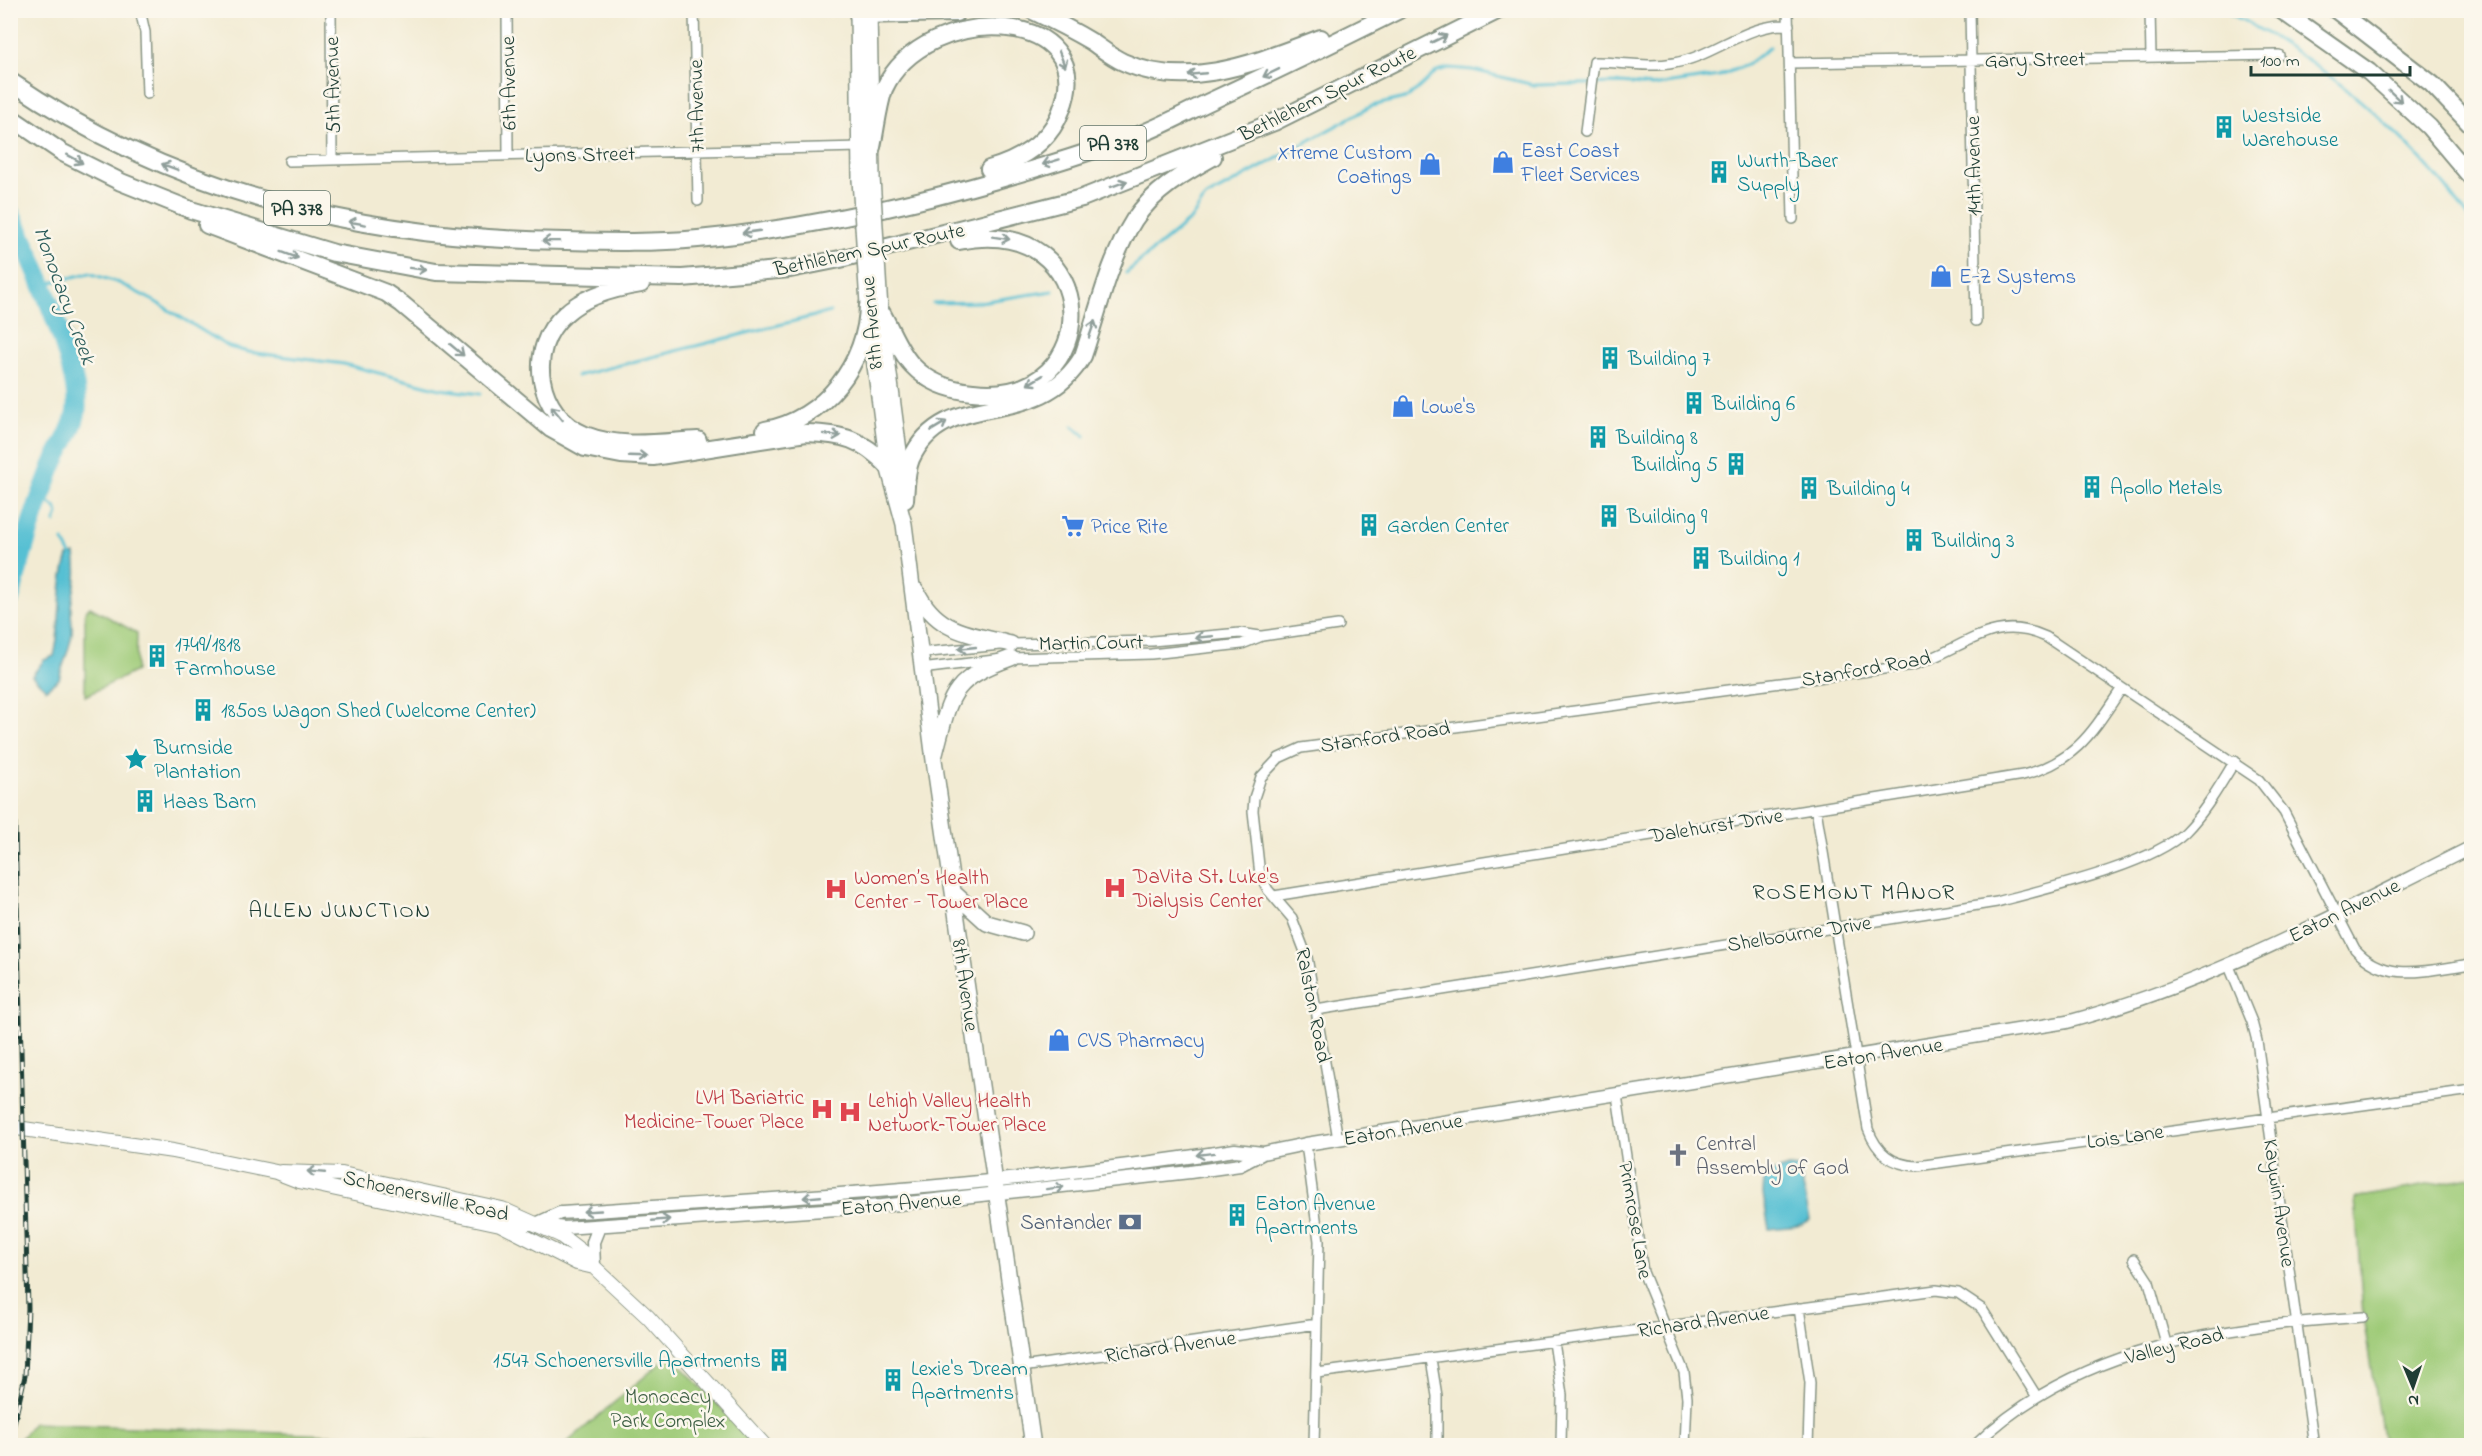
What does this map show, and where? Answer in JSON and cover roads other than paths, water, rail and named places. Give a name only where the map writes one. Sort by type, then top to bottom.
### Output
[{"type":"highway","points":[[1031,10],[1066,27],[1123,62],[1172,75],[1217,71],[1256,62],[1392,10]]},
{"type":"highway","name":"Bethlehem Spur Route","points":[[10,81],[67,116],[146,158],[238,193],[354,223],[489,240],[609,242],[697,239],[809,224],[931,198],[1137,136],[1399,10]]},
{"type":"highway","name":"Bethlehem Spur Route","points":[[10,119],[31,134],[121,182],[191,210],[291,242],[401,267],[482,274],[682,278],[790,269],[840,259],[1082,198],[1274,122],[1499,10]]},
{"type":"highway","points":[[2282,10],[2369,72],[2429,127],[2472,178]]},
{"type":"highway","points":[[2336,10],[2432,84],[2472,126]]},
{"type":"highway","points":[[866,147],[884,89],[908,48],[938,24],[977,12]]},
{"type":"highway","points":[[809,224],[1006,164],[1035,147],[1052,128],[1067,94],[1066,70],[1060,52],[1045,34],[1024,21],[1004,14],[977,12],[864,13]]},
{"type":"highway","points":[[121,182],[214,228],[386,293],[551,429],[585,448],[621,455],[653,457],[806,433],[825,434],[860,441],[900,481],[927,433],[941,424],[978,411],[1018,405],[1050,391],[1065,380],[1083,356],[1118,255],[1134,221],[1145,207],[1180,176],[1274,122]]},
{"type":"highway","points":[[840,259],[911,251],[980,237],[1012,240],[1035,250],[1057,267],[1065,281],[1071,307],[1066,348],[1053,368],[1018,389],[1005,393],[982,393],[944,387],[913,366],[874,307]]},
{"type":"highway","points":[[682,278],[632,285],[598,295],[564,314],[553,328],[542,353],[541,380],[550,405],[568,425],[601,440],[655,443],[711,440],[769,430],[789,423],[817,406],[850,369],[864,339],[874,307]]},
{"type":"main road","name":"8th Avenue","points":[[864,13],[866,178],[874,307],[900,481],[920,661],[1033,1446]]},
{"type":"main road","points":[[912,582],[928,612],[937,621],[1011,651]]},
{"type":"main road","points":[[934,760],[950,703],[961,683],[1011,651]]},
{"type":"main road","points":[[953,892],[987,923],[1023,933]]},
{"type":"main road","name":"Schoenersville Road","points":[[10,1127],[173,1151],[276,1172],[342,1174],[502,1209],[560,1235],[586,1255],[594,1267],[648,1317],[765,1446]]},
{"type":"main road","name":"Schoenersville Road","points":[[276,1172],[299,1181],[500,1224],[577,1263],[594,1267]]},
{"type":"street","points":[[140,10],[145,32],[147,94]]},
{"type":"street","name":"5th Avenue","points":[[331,10],[333,160]]},
{"type":"street","name":"6th Avenue","points":[[507,10],[508,155]]},
{"type":"street","name":"7th Avenue","points":[[694,10],[698,201]]},
{"type":"street","points":[[1788,10],[1793,219]]},
{"type":"street","name":"14th Avenue","points":[[1971,10],[1976,321]]},
{"type":"street","points":[[2150,10],[2151,57]]},
{"type":"street","points":[[1585,132],[1594,62],[1673,64],[1756,28],[1773,24],[1789,25]]},
{"type":"street","name":"Gary Street","points":[[1790,63],[2279,56]]},
{"type":"street","name":"Lyons Street","points":[[289,160],[866,147]]},
{"type":"street","name":"Martin Court","points":[[920,661],[1011,651],[1151,654],[1242,644],[1262,636],[1338,625]]},
{"type":"street","name":"Stanford Road","points":[[1261,777],[1279,758],[1301,748],[1913,665],[1940,656],[1973,638],[1998,629],[2024,630],[2046,637],[2235,761],[2259,780],[2277,800],[2336,915],[2355,949],[2364,960],[2380,969],[2401,972],[2472,964]]},
{"type":"street","name":"Martin Court","points":[[920,661],[1011,651],[1240,633],[1262,636]]},
{"type":"street","name":"Dalehurst Drive","points":[[1274,896],[2041,771],[2073,753],[2086,740],[2122,687]]},
{"type":"street","name":"Shelbourne Drive","points":[[1316,1010],[1997,902],[2071,882],[2161,849],[2185,832],[2198,817],[2235,761]]},
{"type":"street","name":"Ralston Road","points":[[1261,777],[1254,798],[1253,811],[1260,875],[1300,934],[1312,981],[1338,1139]]},
{"type":"street","name":"Lois Lane","points":[[1816,808],[1868,1129],[1872,1141],[1885,1156],[1908,1165],[2472,1090]]},
{"type":"street","name":"Eaton Avenue","points":[[500,1224],[536,1224],[564,1228],[602,1226],[996,1187],[1234,1150],[1263,1153],[1306,1144],[1857,1058],[2067,1022],[2130,1004],[2229,966],[2472,847]]},
{"type":"street","name":"Kaywin Avenue","points":[[2229,966],[2255,1031],[2314,1446]]},
{"type":"street","name":"Primrose Lane","points":[[1617,1095],[1643,1272],[1652,1299],[1666,1326],[1684,1372],[1687,1398],[1685,1446]]},
{"type":"street","points":[[1306,1144],[1319,1241],[1314,1446]]},
{"type":"street","name":"Eaton Avenue","points":[[536,1224],[560,1213],[996,1187]]},
{"type":"street","points":[[594,1267],[592,1242],[599,1227],[602,1226]]},
{"type":"street","points":[[2133,1259],[2148,1282],[2166,1343]]},
{"type":"street","name":"Richard Avenue","points":[[1317,1373],[1936,1290],[1958,1293],[1982,1309],[2037,1396]]},
{"type":"street","points":[[1799,1308],[1810,1383],[1808,1446]]},
{"type":"street","name":"Valley Road","points":[[1974,1446],[2037,1396],[2118,1358],[2166,1343],[2296,1322],[2363,1317]]},
{"type":"street","name":"Richard Avenue","points":[[1022,1367],[1317,1324]]},
{"type":"street","points":[[1554,1342],[1562,1395],[1561,1446]]},
{"type":"street","points":[[1431,1359],[1437,1396],[1437,1446]]},
{"type":"water","points":[[75,554],[76,572],[71,604],[71,639],[59,679],[46,689],[32,676],[44,660],[54,656],[65,568],[68,556]]},
{"type":"water","points":[[1788,1167],[1799,1168],[1810,1220],[1798,1226],[1769,1229],[1763,1194],[1764,1179],[1768,1174]]},
{"type":"waterway","points":[[2222,10],[2258,28],[2293,50],[2360,101],[2421,159],[2472,222]]},
{"type":"waterway","points":[[1126,273],[1191,219],[1205,198],[1372,106],[1409,97],[1437,71],[1449,68],[1473,70],[1534,85],[1620,83],[1652,86],[1719,76],[1748,64],[1770,47]]},
{"type":"waterway","name":"Monocacy Creek","points":[[10,213],[53,312],[76,394],[76,412],[72,426],[52,467],[40,499],[10,599]]},
{"type":"waterway","points":[[41,285],[89,273],[119,283],[154,301],[229,347],[248,352],[344,364],[440,389],[480,394]]},
{"type":"waterway","points":[[933,303],[979,302],[1053,291]]},
{"type":"waterway","points":[[577,376],[830,312]]},
{"type":"waterway","points":[[1073,426],[1085,436]]},
{"type":"waterway","points":[[42,497],[55,507],[58,513],[55,522]]},
{"type":"waterway","points":[[63,541],[71,555]]},
{"type":"railway","points":[[10,646],[28,1308],[25,1376],[10,1441]]},
{"type":"place","name":"Westside Warehouse","points":[[2224,127]]},
{"type":"place","name":"East Coast Fleet Services","points":[[1503,162]]},
{"type":"place","name":"Xtreme Custom Coatings","points":[[1430,164]]},
{"type":"place","name":"Wurth-Baer Supply","points":[[1719,172]]},
{"type":"place","name":"E-Z Systems","points":[[1941,276]]},
{"type":"place","name":"Building 7","points":[[1610,358]]},
{"type":"place","name":"Building 6","points":[[1694,403]]},
{"type":"place","name":"Lowe's","points":[[1403,406]]},
{"type":"place","name":"Building 8","points":[[1598,437]]},
{"type":"place","name":"Building 5","points":[[1736,464]]},
{"type":"place","name":"Apollo Metals","points":[[2092,487]]},
{"type":"place","name":"Building 4","points":[[1809,488]]},
{"type":"place","name":"Building 9","points":[[1609,516]]},
{"type":"place","name":"Garden Center","points":[[1369,525]]},
{"type":"place","name":"Price Rite","points":[[1073,526]]},
{"type":"place","name":"Building 3","points":[[1914,540]]},
{"type":"place","name":"Building 1","points":[[1701,558]]},
{"type":"place","name":"1749/1818 Farmhouse","points":[[157,656]]},
{"type":"place","name":"1850s Wagon Shed (Welcome Center)","points":[[203,710]]},
{"type":"place","name":"Burnside Plantation","points":[[136,759]]},
{"type":"place","name":"Haas Barn","points":[[145,801]]},
{"type":"place","name":"DaVita St. Luke's Dialysis Center","points":[[1115,888]]},
{"type":"place","name":"Women’s Health Center - Tower Place","points":[[836,889]]},
{"type":"place","name":"CVS Pharmacy","points":[[1059,1040]]},
{"type":"place","name":"LVH Bariatric Medicine-Tower Place","points":[[822,1109]]},
{"type":"place","name":"Lehigh Valley Health Network–Tower Place","points":[[850,1112]]},
{"type":"place","name":"Central Assembly of God","points":[[1678,1155]]},
{"type":"place","name":"Eaton Avenue Apartments","points":[[1237,1215]]},
{"type":"place","name":"Santander","points":[[1130,1222]]},
{"type":"place","name":"1547 Schoenersville Apartments","points":[[779,1360]]},
{"type":"place","name":"Lexie's Dream Apartments","points":[[893,1380]]},
{"type":"district","name":"ROSEMONT MANOR","points":[[1854,891]]},
{"type":"district","name":"ALLEN JUNCTION","points":[[340,909]]},
{"type":"park label","name":"Monocacy Park Complex","points":[[668,1408]]}]
